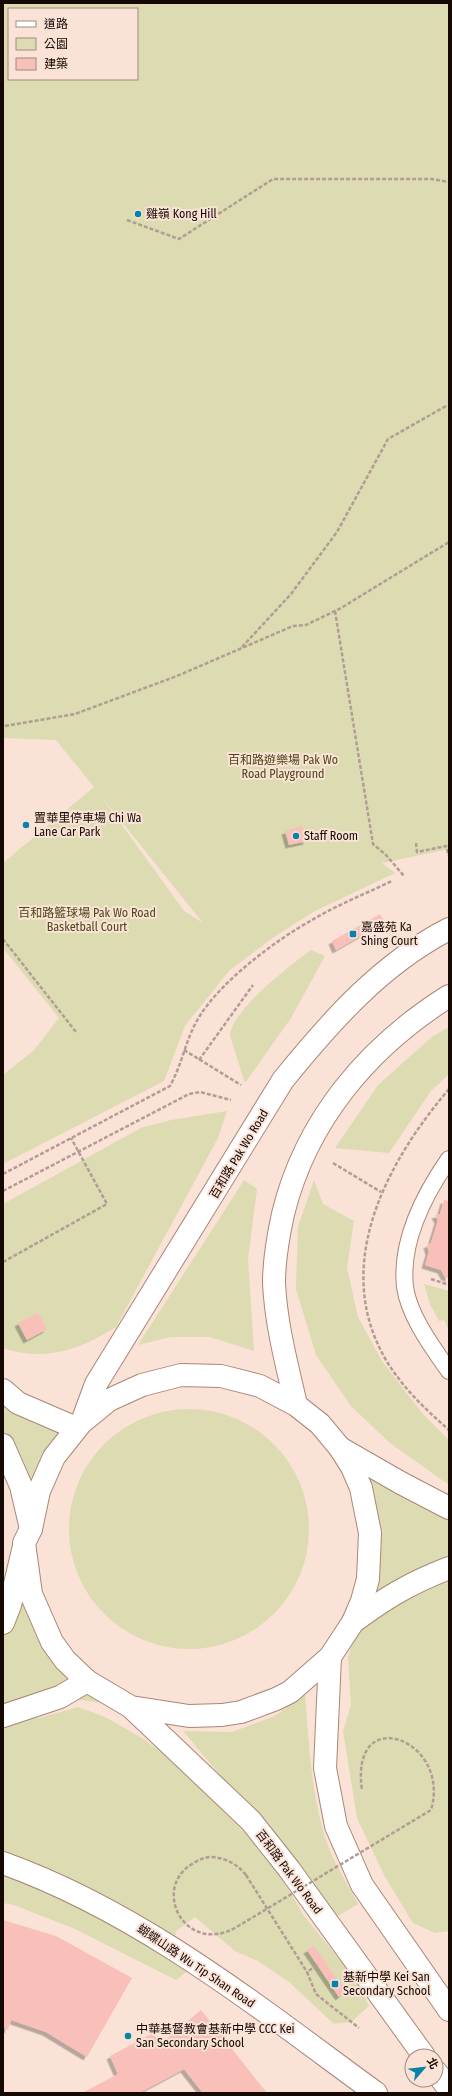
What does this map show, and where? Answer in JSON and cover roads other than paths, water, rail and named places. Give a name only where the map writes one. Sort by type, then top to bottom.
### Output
[{"type":"main road","name":"百和路 Pak Wo Road","points":[[79,1426],[96,1384],[220,1186],[283,1080],[317,1039],[386,969],[423,943],[449,929]]},
{"type":"main road","points":[[296,1405],[280,1337],[274,1281],[280,1230],[296,1171],[308,1144],[322,1121],[362,1066],[405,1026],[449,996]]},
{"type":"main road","name":"百和路 Pak Wo Road","points":[[131,1707],[189,1716],[222,1715],[241,1712],[276,1699],[290,1692],[330,1657],[353,1622],[362,1601],[368,1579],[370,1533],[361,1488],[340,1448],[320,1424],[296,1405],[254,1384],[221,1376],[181,1376],[142,1385],[109,1400],[79,1426],[51,1464],[39,1491],[28,1536],[31,1594],[52,1642],[65,1660],[87,1681],[131,1707],[252,1821],[289,1869],[418,2048]]},
{"type":"main road","points":[[3,1390],[18,1403],[79,1426]]},
{"type":"main road","points":[[3,1445],[21,1486],[28,1536],[10,1605],[3,1623]]},
{"type":"main road","points":[[340,1448],[401,1483],[449,1508]]},
{"type":"main road","points":[[353,1622],[386,1598],[418,1580],[449,1568]]},
{"type":"main road","points":[[330,1657],[325,1768],[336,1826],[362,1885],[449,2010]]},
{"type":"main road","points":[[3,1716],[60,1697],[87,1681]]},
{"type":"main road","name":"蝴蝶山路 Wu Tip Shan Road","points":[[3,1863],[51,1882],[107,1909],[157,1937],[244,1997],[376,2093]]},
{"type":"lane","points":[[449,1159],[435,1179],[421,1207],[405,1259],[405,1288],[412,1309],[426,1338],[449,1371]]},
{"type":"place","name":"雞嶺 Kong Hill","points":[[138,214]]},
{"type":"place","name":"置華里停車場 Chi Wa Lane Car Park","points":[[26,825]]},
{"type":"place","name":"Staff Room","points":[[296,836]]},
{"type":"place","name":"嘉盛苑 Ka Shing Court","points":[[353,934]]},
{"type":"place","name":"基新中學 Kei San Secondary School","points":[[335,1984]]},
{"type":"place","name":"中華基督教會基新中學 CCC Kei San Secondary School","points":[[128,2036]]},
{"type":"park label","name":"百和路遊樂場 Pak Wo Road Playground","points":[[283,767]]},
{"type":"park label","name":"百和路籃球場 Pak Wo Road Basketball Court","points":[[87,920]]}]
